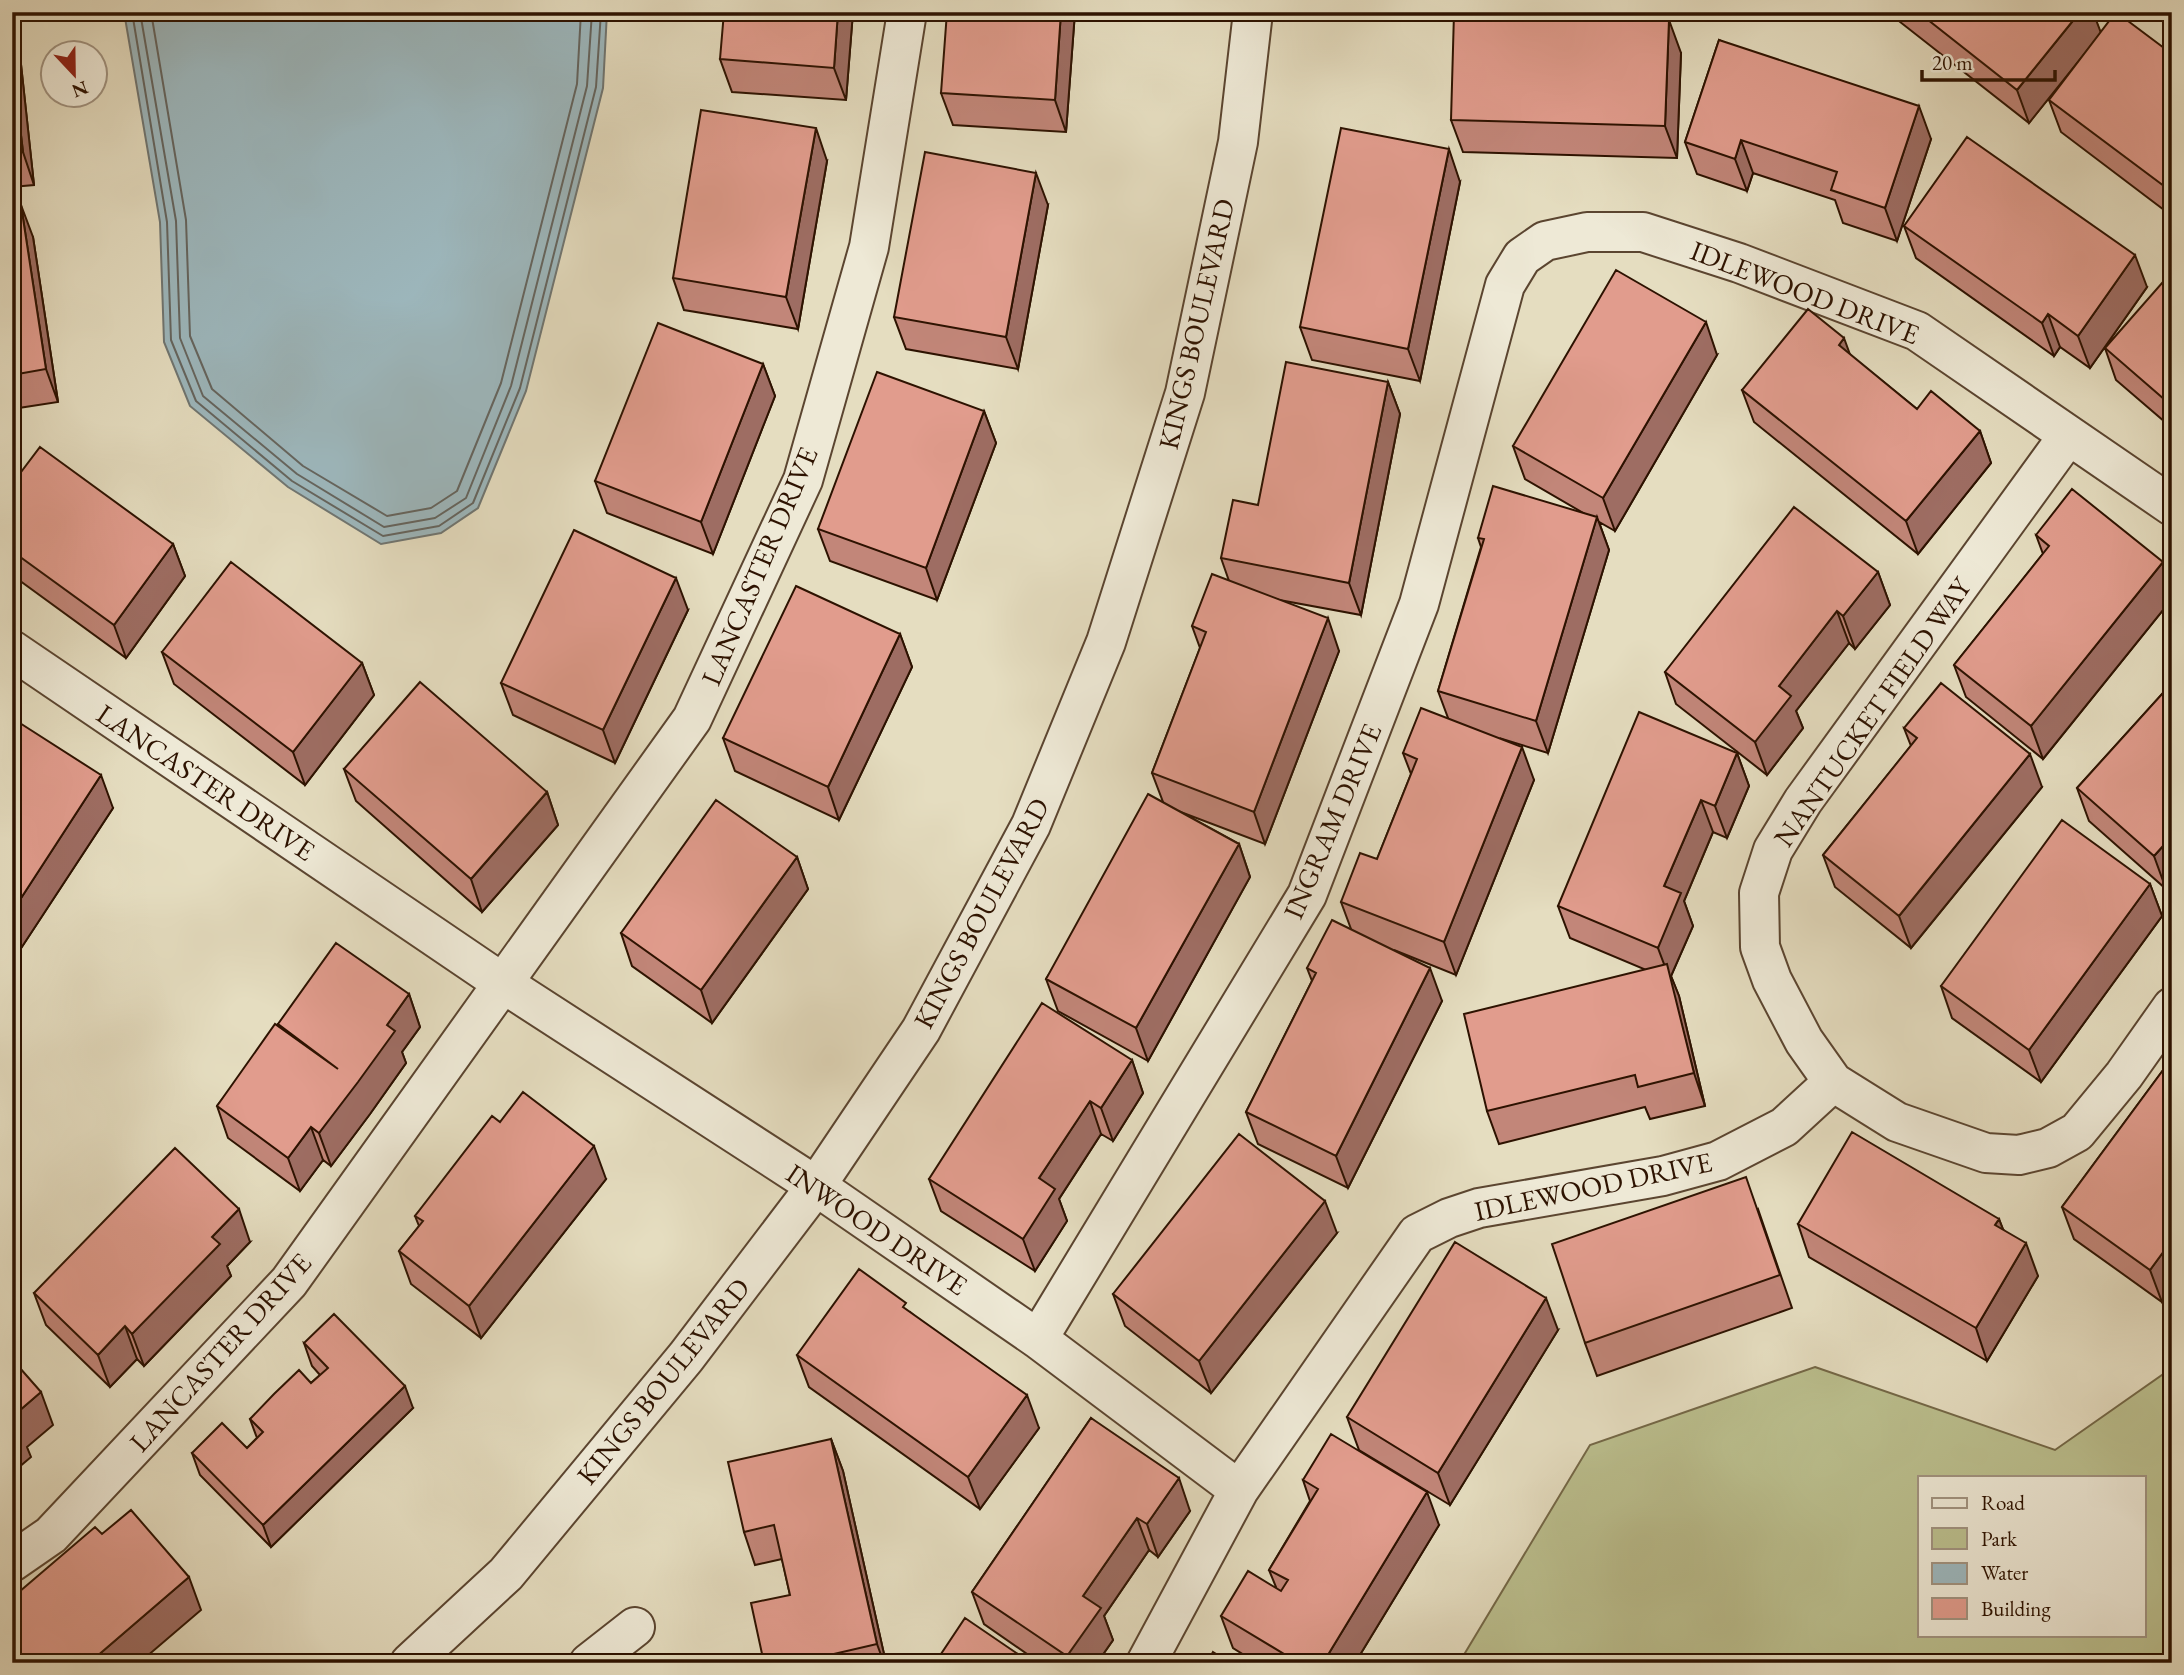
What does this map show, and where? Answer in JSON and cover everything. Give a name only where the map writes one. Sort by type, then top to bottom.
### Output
[{"type":"street","name":"LANCASTER DRIVE","points":[[12,1562],[51,1535],[289,1282],[692,719],[803,480],[869,247],[907,12]]},
{"type":"street","name":"KINGS BOULEVARD","points":[[410,1663],[506,1574],[686,1357],[816,1186],[921,1030],[1031,825],[1106,642],[1185,393],[1238,142],[1253,12]]},
{"type":"street","name":"IDLEWOOD DRIVE","points":[[1522,257],[1545,241],[1587,232],[1643,232],[1740,263],[1917,331],[2172,506]]},
{"type":"street","name":"INGRAM DRIVE","points":[[1038,1339],[1307,895],[1419,604],[1505,285],[1522,257]]},
{"type":"street","name":"NANTUCKET FIELD WAY","points":[[1833,1082],[1804,1041],[1772,980],[1760,947],[1759,893],[1773,850],[1803,801],[2068,436]]},
{"type":"street","name":"LANCASTER DRIVE","points":[[12,650],[504,984]]},
{"type":"street","name":"INWOOD DRIVE","points":[[504,984],[816,1186],[1038,1339],[1238,1490]]},
{"type":"street","points":[[1833,1082],[1897,1122],[1986,1153],[2019,1155],[2048,1148],[2077,1132],[2124,1075],[2172,1007]]},
{"type":"street","name":"IDLEWOOD DRIVE","points":[[1146,1663],[1238,1490],[1417,1234],[1449,1218],[1479,1208],[1663,1175],[1718,1161],[1784,1127],[1833,1082]]},
{"type":"street","points":[[589,1663],[635,1627]]},
{"type":"green space","points":[[1815,1367],[2055,1450],[2172,1368],[2172,1663],[1459,1663],[1590,1445]]},
{"type":"water","points":[[124,12],[607,12],[603,88],[526,391],[478,508],[441,533],[381,544],[288,487],[190,406],[164,342],[160,222]]},
{"type":"building","points":[[724,12],[838,12],[834,68],[720,59]]},
{"type":"building","points":[[947,12],[1061,12],[1055,100],[941,93]]},
{"type":"building","points":[[1918,12],[2080,12],[2017,90]]},
{"type":"building","points":[[2116,12],[2172,54],[2172,192],[2049,100]]},
{"type":"building","points":[[1454,13],[1669,20],[1665,126],[1451,120]]},
{"type":"building","points":[[1719,40],[1919,106],[1885,208],[1831,190],[1837,172],[1741,140],[1735,159],[1685,142]]},
{"type":"building","points":[[12,59],[23,152],[12,153]]},
{"type":"building","points":[[701,110],[816,128],[786,297],[673,278]]},
{"type":"building","points":[[1341,128],[1449,149],[1408,349],[1300,327]]},
{"type":"building","points":[[1967,137],[2135,255],[2078,336],[2048,314],[2042,323],[1904,226]]},
{"type":"building","points":[[925,152],[1036,173],[1006,337],[894,317]]},
{"type":"building","points":[[21,205],[46,369],[12,375],[12,206]]},
{"type":"building","points":[[1616,270],[1706,322],[1603,498],[1513,446]]},
{"type":"building","points":[[2169,275],[2172,277],[2172,406],[2105,348]]},
{"type":"building","points":[[1808,309],[1844,338],[1839,345],[1917,409],[1931,391],[1980,431],[1906,521],[1742,390]]},
{"type":"building","points":[[658,323],[763,364],[701,522],[595,481]]},
{"type":"building","points":[[1286,362],[1388,382],[1349,583],[1221,558],[1233,500],[1258,505]]},
{"type":"building","points":[[877,372],[984,411],[926,568],[818,529]]},
{"type":"building","points":[[40,447],[173,544],[114,625],[12,551],[12,484]]},
{"type":"building","points":[[1493,486],[1597,517],[1536,721],[1438,691],[1484,539],[1478,538]]},
{"type":"building","points":[[2072,489],[2163,562],[2031,726],[1954,665],[2049,546],[2036,535]]},
{"type":"building","points":[[1794,507],[1878,572],[1843,616],[1837,611],[1779,686],[1791,696],[1755,742],[1665,672]]},
{"type":"building","points":[[574,530],[676,578],[603,730],[501,683]]},
{"type":"building","points":[[231,562],[362,663],[293,752],[162,652]]},
{"type":"building","points":[[1212,574],[1328,618],[1254,812],[1152,773],[1206,632],[1192,626]]},
{"type":"building","points":[[796,586],[900,634],[828,787],[723,738]]},
{"type":"building","points":[[420,682],[547,792],[471,879],[344,769]]},
{"type":"building","points":[[1941,683],[2030,754],[1899,916],[1823,855],[1917,738],[1904,728]]},
{"type":"building","points":[[2172,683],[2172,836],[2154,856],[2077,788]]},
{"type":"building","points":[[1421,708],[1522,747],[1444,942],[1341,902],[1360,853],[1377,859],[1417,759],[1403,753]]},
{"type":"building","points":[[1639,712],[1737,753],[1715,806],[1701,800],[1664,886],[1681,893],[1658,948],[1558,906]]},
{"type":"building","points":[[12,718],[101,775],[12,912],[12,789],[18,780],[12,777]]},
{"type":"building","points":[[1148,794],[1239,844],[1136,1028],[1046,979]]},
{"type":"building","points":[[716,800],[797,857],[701,990],[621,933]]},
{"type":"building","points":[[2062,820],[2150,884],[2029,1050],[1941,986]]},
{"type":"building","points":[[1332,920],[1430,968],[1336,1156],[1246,1112],[1316,973],[1307,968]]},
{"type":"building","points":[[336,943],[409,994],[387,1025],[395,1031],[358,1082],[319,1133],[311,1127],[288,1158],[217,1106],[275,1024],[338,1069],[278,1024]]},
{"type":"building","points":[[1667,964],[1694,1073],[1638,1087],[1635,1075],[1487,1111],[1464,1014]]},
{"type":"building","points":[[1042,1003],[1132,1060],[1101,1108],[1090,1101],[1039,1178],[1055,1189],[1023,1239],[929,1179]]},
{"type":"building","points":[[2172,1058],[2172,1240],[2150,1270],[2062,1207]]},
{"type":"building","points":[[523,1092],[594,1146],[469,1306],[399,1251],[423,1221],[415,1216],[492,1116],[500,1122]]},
{"type":"building","points":[[1852,1132],[1999,1219],[1995,1225],[2026,1243],[1976,1328],[1798,1224]]},
{"type":"building","points":[[1239,1134],[1325,1201],[1199,1361],[1113,1294]]},
{"type":"building","points":[[175,1148],[239,1209],[212,1237],[220,1244],[132,1334],[125,1326],[98,1355],[34,1293]]},
{"type":"building","points":[[1746,1177],[1780,1275],[1585,1343],[1552,1244]]},
{"type":"building","points":[[1455,1242],[1546,1298],[1438,1473],[1347,1417]]},
{"type":"building","points":[[859,1269],[906,1303],[903,1307],[1027,1395],[968,1477],[797,1355]]},
{"type":"building","points":[[334,1314],[405,1386],[263,1525],[192,1453],[222,1423],[247,1448],[263,1432],[250,1419],[274,1394],[299,1370],[311,1383],[328,1368],[304,1343]]},
{"type":"building","points":[[12,1359],[41,1392],[12,1417]]},
{"type":"building","points":[[12,1417],[19,1425],[12,1430]]},
{"type":"building","points":[[1091,1418],[1179,1478],[1147,1524],[1137,1518],[1083,1596],[1101,1608],[1067,1656],[972,1592]]},
{"type":"building","points":[[1331,1434],[1427,1492],[1323,1663],[1299,1663],[1221,1616],[1248,1571],[1281,1591],[1288,1580],[1269,1570],[1318,1489],[1303,1480]]},
{"type":"building","points":[[831,1439],[877,1644],[795,1663],[764,1663],[751,1603],[790,1595],[774,1525],[744,1532],[728,1462]]},
{"type":"building","points":[[131,1510],[189,1577],[89,1663],[12,1663],[12,1598],[95,1527],[102,1534]]},
{"type":"building","points":[[965,1618],[1031,1663],[935,1663]]},
{"type":"building","points":[[1213,1652],[1231,1663],[1207,1663]]}]
